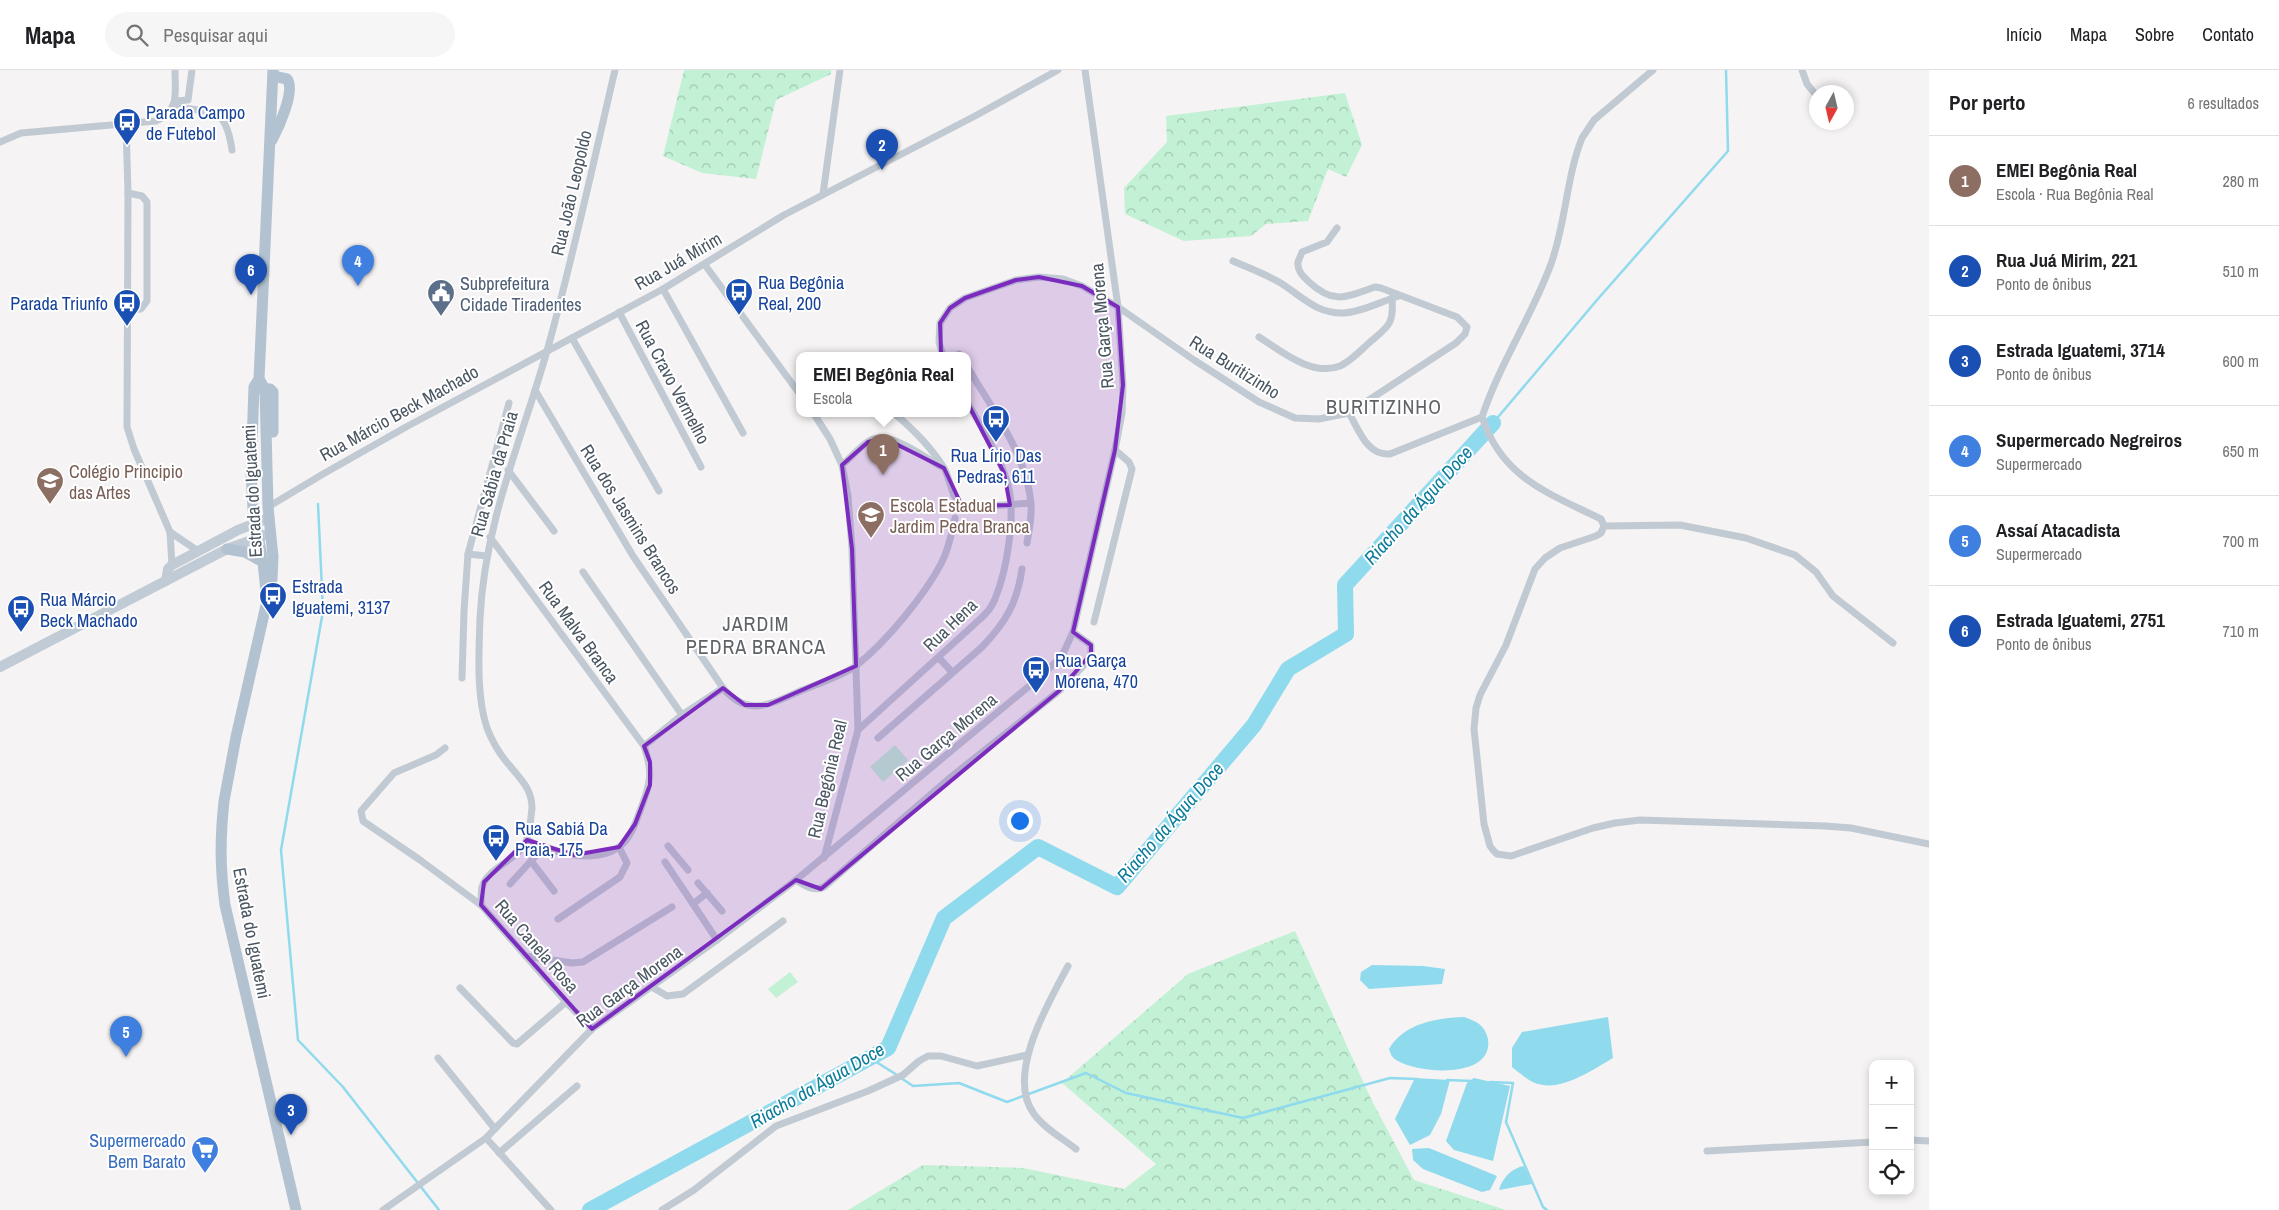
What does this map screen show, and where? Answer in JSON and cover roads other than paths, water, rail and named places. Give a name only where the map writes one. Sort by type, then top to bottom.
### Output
[{"type":"main road","name":"Estrada do Iguatemi","points":[[267,603],[252,486],[259,385],[273,73]]},
{"type":"main road","points":[[270,144],[282,118],[290,85],[287,79],[273,73]]},
{"type":"main road","name":"Estrada do Iguatemi","points":[[259,385],[272,532],[273,565],[267,603],[236,736],[224,801],[220,836],[220,873],[225,906],[296,1210]]},
{"type":"main road","points":[[252,486],[258,507],[269,513]]},
{"type":"main road","name":"Rua Márcio Beck Machado","points":[[172,565],[256,523],[269,513]]},
{"type":"main road","points":[[0,667],[228,550],[272,532]]},
{"type":"main road","points":[[228,550],[245,552],[263,562]]},
{"type":"main road","points":[[166,581],[168,569],[172,565]]},
{"type":"street","points":[[0,142],[21,133],[126,125],[156,120],[168,115],[174,103],[175,70]]},
{"type":"street","points":[[174,103],[188,100],[192,70]]},
{"type":"street","name":"Rua João Leopoldo","points":[[547,351],[578,230],[615,70]]},
{"type":"street","points":[[823,194],[840,70]]},
{"type":"street","name":"Rua Juá Mirim","points":[[547,351],[663,289],[705,265],[757,231],[823,194],[975,116],[1058,70]]},
{"type":"street","name":"Rua Garça Morena","points":[[383,1210],[486,1138],[592,1029],[717,940],[823,859],[1040,677],[1062,656],[1073,632],[1122,413],[1123,385],[1118,307],[1085,70]]},
{"type":"street","points":[[1653,70],[1594,120],[1582,138],[1552,262],[1501,368],[1482,417],[1494,446],[1520,476],[1601,519],[1604,526],[1601,533],[1596,536],[1552,553],[1535,569],[1506,645],[1480,695],[1476,708],[1474,729],[1484,824],[1490,846],[1493,850],[1504,856],[1517,856],[1593,828],[1615,822],[1640,820],[1851,828],[1929,844]]},
{"type":"street","points":[[1802,70],[1809,86]]},
{"type":"street","points":[[174,103],[206,110],[219,116],[229,128],[232,150]]},
{"type":"street","points":[[126,125],[128,193],[127,427],[134,449],[170,532],[172,565]]},
{"type":"street","points":[[127,310],[141,309],[147,301],[147,202],[142,196],[128,193]]},
{"type":"street","points":[[1337,228],[1327,242],[1302,252],[1298,266],[1306,280],[1318,290],[1333,297],[1347,297],[1375,287],[1396,297]]},
{"type":"street","points":[[1234,261],[1286,286],[1309,304],[1330,312],[1346,313],[1396,297]]},
{"type":"street","points":[[705,265],[796,390]]},
{"type":"street","points":[[942,352],[939,342],[940,323],[950,308],[965,298],[1016,280],[1039,277],[1063,280],[1082,286],[1118,307]]},
{"type":"street","points":[[663,289],[743,433]]},
{"type":"street","points":[[1259,337],[1300,362],[1328,368],[1338,366],[1348,361],[1389,326],[1394,316],[1396,297]]},
{"type":"street","name":"Rua Buritizinho","points":[[1118,307],[1202,366],[1258,402],[1281,414],[1306,419],[1349,413],[1456,343],[1465,334],[1466,327],[1456,317],[1396,297]]},
{"type":"street","name":"Rua Cravo Vermelho","points":[[619,312],[701,467]]},
{"type":"street","points":[[572,338],[659,491]]},
{"type":"street","name":"Rua Sábia da Praia","points":[[527,840],[532,808],[530,794],[488,729],[482,698],[480,618],[490,537],[508,470],[547,351]]},
{"type":"street","name":"Rua Márcio Beck Machado","points":[[269,513],[322,474],[547,351]]},
{"type":"street","points":[[971,373],[1019,458],[1029,489],[1031,503],[1027,543]]},
{"type":"street","name":"Rua dos Jasmins Brancos","points":[[535,390],[633,556],[723,688],[732,698],[744,705],[768,704],[856,666]]},
{"type":"street","points":[[462,678],[468,554],[474,525],[509,403]]},
{"type":"street","name":"Rua Hena","points":[[858,730],[939,658],[989,610],[995,600],[1008,548],[1010,505],[1008,486],[1004,473],[971,409]]},
{"type":"street","points":[[1349,413],[1369,447],[1374,451],[1384,454],[1390,454],[1482,417]]},
{"type":"street","name":"Rua Begônia Real","points":[[816,417],[830,439],[842,465],[848,496],[852,549],[858,730],[823,859]]},
{"type":"street","points":[[899,417],[917,433],[944,468],[956,500],[962,506],[1031,503]]},
{"type":"street","points":[[842,465],[868,442],[876,438],[884,438],[916,452],[944,468]]},
{"type":"street","points":[[1094,622],[1132,469],[1129,462],[1115,450]]},
{"type":"street","points":[[508,470],[554,531]]},
{"type":"street","points":[[856,666],[899,622],[934,575],[948,548],[955,518]]},
{"type":"street","points":[[1604,526],[1680,525],[1746,538],[1795,555],[1816,572],[1833,596],[1894,643]]},
{"type":"street","points":[[170,532],[198,551]]},
{"type":"street","name":"Rua Malva Branca","points":[[490,537],[644,746]]},
{"type":"street","points":[[468,554],[487,556]]},
{"type":"street","points":[[878,738],[982,647],[1005,620],[1019,588],[1022,569]]},
{"type":"street","points":[[583,572],[682,715]]},
{"type":"street","points":[[796,880],[804,886],[815,889],[824,887],[951,777],[1059,690],[1079,672],[1091,654],[1091,645],[1073,632]]},
{"type":"street","points":[[939,658],[952,672]]},
{"type":"street","points":[[481,905],[484,882],[513,857],[527,840],[543,848],[574,855],[591,855],[618,848],[635,824],[650,784],[650,762],[644,746],[682,715],[723,688]]},
{"type":"street","name":"Rua Canela Rosa","points":[[445,748],[436,755],[394,773],[361,811],[363,821],[481,905],[592,1029]]},
{"type":"street","points":[[668,846],[688,870]]},
{"type":"street","points":[[510,884],[543,848]]},
{"type":"street","points":[[558,920],[620,876],[627,864],[618,848]]},
{"type":"street","points":[[531,861],[554,891]]},
{"type":"street","points":[[665,862],[717,940]]},
{"type":"street","points":[[672,872],[682,863]]},
{"type":"street","points":[[698,883],[722,911]]},
{"type":"street","points":[[693,904],[707,894]]},
{"type":"street","points":[[525,956],[572,963],[583,962],[672,907]]},
{"type":"street","points":[[652,986],[667,996],[683,994],[783,921]]},
{"type":"street","points":[[1068,966],[1047,1005],[1027,1055],[1026,1094],[1033,1114],[1076,1149]]},
{"type":"street","points":[[460,988],[513,1043],[518,1044],[566,1002]]},
{"type":"street","points":[[662,1210],[694,1190],[776,1126],[868,1091],[903,1075],[928,1056],[941,1056],[977,1066],[1027,1055]]},
{"type":"street","points":[[438,1058],[495,1129]]},
{"type":"street","points":[[500,1153],[577,1086]]},
{"type":"street","points":[[486,1138],[551,1210]]},
{"type":"street","points":[[1914,1140],[1929,1141]]},
{"type":"street","points":[[1707,1151],[1869,1142]]},
{"type":"water","points":[[1372,965],[1423,966],[1445,969],[1442,984],[1369,989],[1360,980],[1361,972]]},
{"type":"water","points":[[1464,1017],[1479,1024],[1487,1034],[1487,1052],[1480,1061],[1468,1067],[1454,1070],[1422,1069],[1396,1060],[1391,1055],[1389,1049],[1395,1040],[1412,1028],[1432,1021]]},
{"type":"water","points":[[1608,1017],[1613,1058],[1587,1073],[1567,1082],[1548,1085],[1531,1081],[1512,1067],[1512,1048],[1522,1032]]},
{"type":"water","points":[[1415,1078],[1450,1080],[1441,1114],[1430,1135],[1410,1145],[1395,1119]]},
{"type":"water","points":[[1474,1078],[1510,1086],[1493,1161],[1454,1150],[1446,1141],[1467,1083]]},
{"type":"water","points":[[1429,1148],[1497,1176],[1490,1190],[1482,1192],[1423,1169],[1413,1160],[1412,1149]]},
{"type":"water","points":[[1524,1166],[1532,1184],[1499,1190],[1502,1181],[1508,1174]]},
{"type":"waterway","points":[[1493,423],[1597,300],[1728,151],[1726,70]]},
{"type":"waterway","name":"Riacho da Água Doce","points":[[590,1210],[888,1048],[944,918],[1038,847],[1117,887],[1254,725],[1288,669],[1346,634],[1345,585],[1493,423]]},
{"type":"waterway","points":[[318,504],[323,611],[281,850],[298,1040],[343,1087],[439,1210]]},
{"type":"waterway","points":[[870,1058],[897,1075]]},
{"type":"waterway","points":[[901,1078],[913,1086],[959,1083],[1007,1102],[1086,1073],[1126,1093],[1243,1118],[1390,1078],[1417,1079]]},
{"type":"waterway","points":[[1447,1080],[1472,1081]]},
{"type":"waterway","points":[[1490,1082],[1513,1083],[1506,1122],[1543,1207],[1547,1210]]},
{"type":"place","name":"Parada Campo de Futebol","points":[[127,146]]},
{"type":"place","name":"Rua Juá Mirim, 221","points":[[882,170]]},
{"type":"place","name":"Supermercado Negreiros","points":[[358,286]]},
{"type":"place","name":"Estrada Iguatemi, 2751","points":[[251,295]]},
{"type":"place","name":"Rua Begônia Real, 200","points":[[739,316]]},
{"type":"place","name":"Subprefeitura Cidade Tiradentes","points":[[441,317]]},
{"type":"place","name":"Parada Triunfo","points":[[127,327]]},
{"type":"place","name":"Rua Lírio Das Pedras, 611","points":[[996,443]]},
{"type":"place","name":"EMEI Begônia Real","points":[[883,475]]},
{"type":"place","name":"Colégio Principio das Artes","points":[[50,505]]},
{"type":"place","name":"Escola Estadual Jardim Pedra Branca","points":[[871,539]]},
{"type":"place","name":"Estrada Iguatemi, 3137","points":[[273,620]]},
{"type":"place","name":"Rua Márcio Beck Machado","points":[[21,633]]},
{"type":"place","name":"Rua Garça Morena, 470","points":[[1036,694]]},
{"type":"place","name":"Rua Sabiá Da Praia, 175","points":[[496,862]]},
{"type":"place","name":"Assaí Atacadista","points":[[126,1057]]},
{"type":"place","name":"Estrada Iguatemi, 3714","points":[[291,1135]]},
{"type":"place","name":"Supermercado Bem Barato","points":[[205,1174]]},
{"type":"district","name":"BURITIZINHO","points":[[1384,406]]},
{"type":"district","name":"JARDIM PEDRA BRANCA","points":[[756,634]]}]
